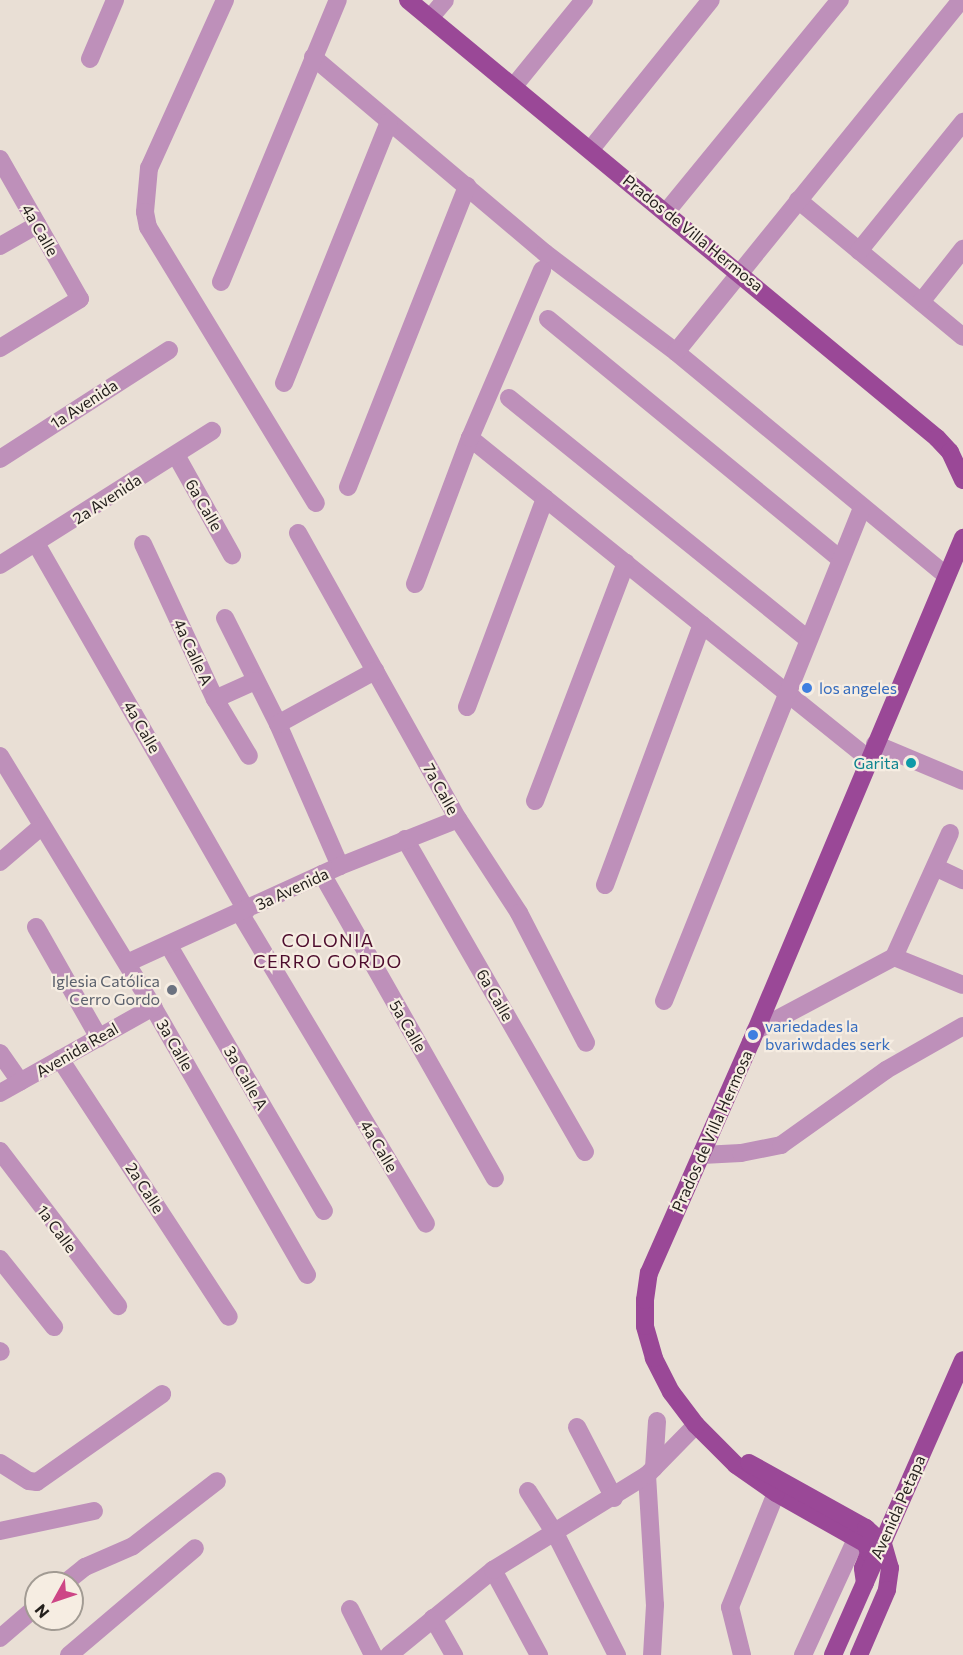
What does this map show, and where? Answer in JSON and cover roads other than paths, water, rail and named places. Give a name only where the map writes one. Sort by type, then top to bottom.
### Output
[{"type":"main road","name":"Prados de Villa Hermosa","points":[[408,0],[741,271],[937,438],[950,452],[963,480]]},
{"type":"main road","name":"Prados de Villa Hermosa","points":[[856,1539],[776,1493],[709,1440],[671,1392],[654,1358],[645,1326],[645,1300],[649,1273],[702,1155],[963,538]]},
{"type":"main road","name":"Avenida Petapa","points":[[833,1655],[963,1360]]},
{"type":"main road","points":[[709,1440],[866,1528],[883,1544],[890,1568],[887,1590],[859,1655]]},
{"type":"main road","points":[[856,1539],[869,1549],[863,1568],[865,1583]]},
{"type":"street","points":[[90,59],[115,0]]},
{"type":"street","points":[[225,0],[149,168],[145,212],[148,227],[316,503]]},
{"type":"street","points":[[221,282],[338,0]]},
{"type":"street","points":[[430,18],[445,0]]},
{"type":"street","points":[[514,86],[584,0]]},
{"type":"street","points":[[591,149],[711,0]]},
{"type":"street","points":[[667,211],[840,0]]},
{"type":"street","points":[[676,352],[961,0]]},
{"type":"street","points":[[313,57],[545,253],[676,352],[862,508],[946,575]]},
{"type":"street","points":[[284,383],[389,122]]},
{"type":"street","points":[[860,251],[963,122]]},
{"type":"street","name":"4a Calle","points":[[0,159],[79,301],[0,348]]},
{"type":"street","points":[[348,487],[467,186]]},
{"type":"street","points":[[798,200],[963,337]]},
{"type":"street","points":[[0,246],[37,225]]},
{"type":"street","points":[[921,302],[963,249]]},
{"type":"street","points":[[415,584],[470,438],[542,270]]},
{"type":"street","points":[[548,319],[840,559]]},
{"type":"street","name":"1a Avenida","points":[[0,459],[169,350]]},
{"type":"street","points":[[509,398],[808,639]]},
{"type":"street","name":"2a Avenida","points":[[0,565],[37,544],[212,431]]},
{"type":"street","points":[[470,438],[785,693],[872,751],[963,780]]},
{"type":"street","name":"6a Calle","points":[[176,455],[232,555]]},
{"type":"street","points":[[467,707],[545,498]]},
{"type":"street","points":[[664,1001],[785,693],[862,508]]},
{"type":"street","name":"7a Calle","points":[[298,533],[458,819],[519,913],[586,1043]]},
{"type":"street","name":"4a Calle","points":[[37,544],[243,912],[426,1224]]},
{"type":"street","name":"4a Calle A","points":[[143,544],[216,699],[249,756]]},
{"type":"street","points":[[536,801],[626,563]]},
{"type":"street","points":[[225,618],[278,724],[340,866]]},
{"type":"street","points":[[606,885],[702,624]]},
{"type":"street","points":[[278,724],[375,671]]},
{"type":"street","points":[[216,699],[255,681]]},
{"type":"street","name":"3a Calle","points":[[0,756],[127,963],[308,1275]]},
{"type":"street","name":"3a Avenida","points":[[127,963],[169,946],[340,866],[458,819]]},
{"type":"street","points":[[0,862],[42,825]]},
{"type":"street","points":[[755,1030],[894,957],[937,868],[950,833]]},
{"type":"street","name":"6a Calle","points":[[405,839],[585,1152]]},
{"type":"street","points":[[937,868],[963,880]]},
{"type":"street","name":"5a Calle","points":[[322,874],[495,1178]]},
{"type":"street","points":[[36,927],[99,1038]]},
{"type":"street","name":"3a Calle A","points":[[169,946],[324,1211]]},
{"type":"street","points":[[894,957],[963,985]]},
{"type":"street","name":"Avenida Real","points":[[0,1093],[153,1007]]},
{"type":"street","points":[[702,1155],[741,1153],[781,1145],[886,1070],[963,1026]]},
{"type":"street","points":[[0,1053],[20,1082]]},
{"type":"street","name":"2a Calle","points":[[60,1059],[229,1317]]},
{"type":"street","name":"1a Calle","points":[[0,1151],[118,1306]]},
{"type":"street","points":[[0,1259],[54,1328]]},
{"type":"street","points":[[0,1463],[29,1481],[37,1482],[162,1394]]},
{"type":"street","points":[[652,1655],[655,1605],[650,1472],[657,1421]]},
{"type":"street","points":[[389,1655],[493,1570],[525,1548],[555,1535],[650,1472],[696,1425]]},
{"type":"street","points":[[577,1427],[614,1498]]},
{"type":"street","points":[[80,1571],[133,1546],[217,1481]]},
{"type":"street","points":[[528,1491],[555,1535],[617,1655]]},
{"type":"street","points":[[741,1655],[730,1607],[776,1493]]},
{"type":"street","points":[[0,1531],[94,1511]]},
{"type":"street","points":[[803,1655],[856,1539]]},
{"type":"street","points":[[69,1655],[195,1548]]},
{"type":"street","points":[[493,1570],[539,1655]]},
{"type":"street","points":[[350,1609],[373,1655]]},
{"type":"street","points":[[0,1638],[24,1617]]},
{"type":"street","points":[[433,1618],[454,1655]]},
{"type":"place","name":"los angeles","points":[[807,688]]},
{"type":"place","name":"Garita","points":[[911,763]]},
{"type":"place","name":"Iglesia Católica Cerro Gordo","points":[[172,990]]},
{"type":"place","name":"variedades la bvariwdades serk","points":[[753,1035]]},
{"type":"district","name":"COLONIA CERRO GORDO","points":[[328,951]]}]
